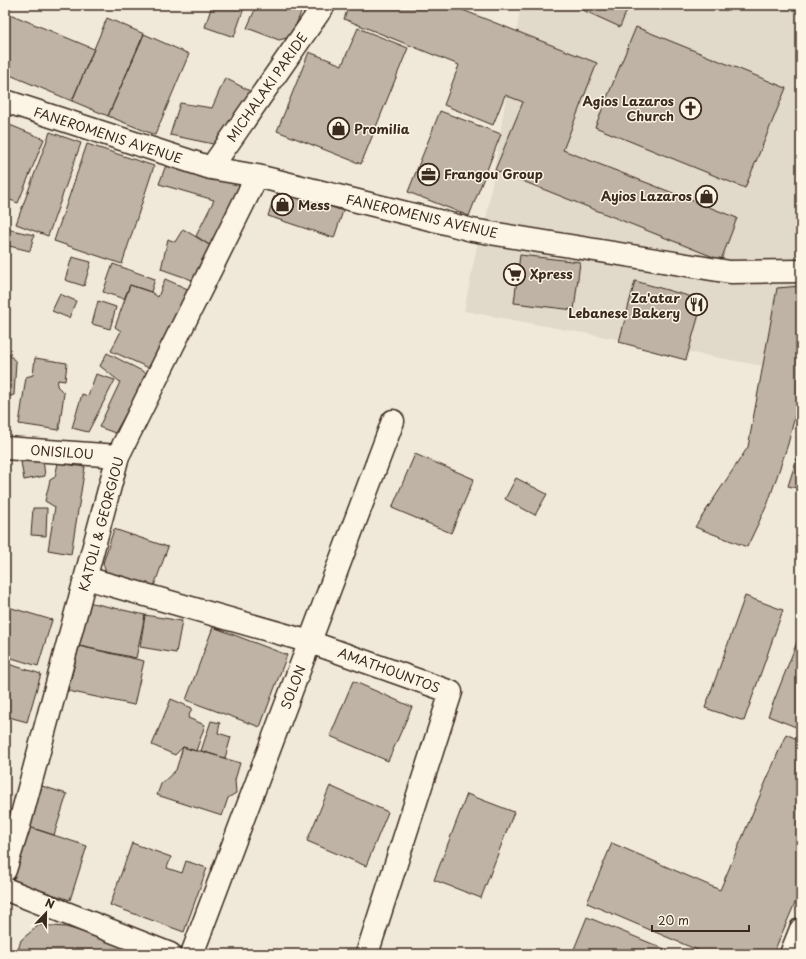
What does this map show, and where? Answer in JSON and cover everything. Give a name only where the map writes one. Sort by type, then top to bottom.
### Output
[{"type":"street","name":"MICHALAKI PARIDE","points":[[211,168],[324,5]]},
{"type":"street","name":"FANEROMENIS AVENUE","points":[[5,101],[211,168],[257,176],[472,230],[730,272],[801,271]]},
{"type":"street","name":"KATOLI & GEORGIOU","points":[[5,870],[20,822],[118,456],[257,176]]},
{"type":"street","name":"SOLON","points":[[192,954],[393,421]]},
{"type":"street","name":"ONISILOU","points":[[5,448],[118,456]]},
{"type":"street","name":"AMATHOUNTOS","points":[[86,578],[310,642],[450,692],[367,954]]},
{"type":"street","points":[[5,889],[170,954]]},
{"type":"shaded area","points":[[521,5],[801,5],[801,373],[464,311],[479,236],[486,220]]},
{"type":"building","points":[[212,5],[245,5],[234,37],[205,27]]},
{"type":"building","points":[[257,5],[267,9],[269,5],[304,5],[291,37],[279,40],[247,28]]},
{"type":"building","points":[[349,5],[450,5],[597,63],[563,150],[737,218],[721,260],[495,170],[523,102],[505,95],[493,125],[444,105],[459,65],[344,19]]},
{"type":"building","points":[[572,5],[629,5],[620,27]]},
{"type":"building","points":[[5,12],[94,49],[72,101],[5,73]]},
{"type":"building","points":[[107,18],[144,34],[108,116],[72,101]]},
{"type":"building","name":"Agios Lazaros Church","points":[[636,27],[786,88],[745,188],[595,127]]},
{"type":"building","points":[[358,28],[408,48],[361,164],[277,131],[309,52],[342,65]]},
{"type":"building","points":[[144,34],[189,54],[155,135],[108,116]]},
{"type":"building","points":[[225,78],[252,92],[218,145],[170,135],[180,103],[212,108]]},
{"type":"building","points":[[440,111],[501,134],[469,216],[408,192]]},
{"type":"building","points":[[5,123],[44,139],[18,203],[5,198],[5,166],[9,157],[5,156]]},
{"type":"building","points":[[50,132],[81,143],[48,236],[16,224]]},
{"type":"building","points":[[87,144],[154,166],[122,264],[54,241]]},
{"type":"building","points":[[166,165],[240,184],[211,246],[196,236],[214,200],[159,184]]},
{"type":"building","points":[[291,193],[343,211],[334,238],[268,216],[274,197],[280,194]]},
{"type":"building","points":[[7,229],[34,235],[30,251],[5,245]]},
{"type":"building","points":[[183,229],[211,246],[195,281],[161,269],[168,239],[175,242]]},
{"type":"building","points":[[520,255],[580,262],[574,310],[514,303]]},
{"type":"building","points":[[72,257],[91,262],[84,286],[65,280]]},
{"type":"building","points":[[113,264],[155,279],[151,292],[130,285],[124,299],[103,292]]},
{"type":"building","points":[[165,279],[190,290],[149,368],[111,351],[121,331],[115,327],[130,285],[151,292],[158,297]]},
{"type":"building","points":[[635,281],[703,300],[686,360],[619,342]]},
{"type":"building","points":[[801,286],[801,392],[788,444],[768,503],[747,547],[695,527],[748,447],[777,288]]},
{"type":"building","points":[[60,294],[76,301],[69,318],[52,311]]},
{"type":"building","points":[[98,301],[116,307],[110,329],[92,324]]},
{"type":"building","points":[[5,352],[7,352],[16,362],[14,395],[5,398]]},
{"type":"building","points":[[107,353],[148,374],[115,433],[99,427],[120,382],[100,366]]},
{"type":"building","points":[[35,358],[67,363],[65,381],[58,380],[57,386],[64,393],[59,430],[19,424],[26,377],[33,375]]},
{"type":"building","points":[[96,374],[115,380],[88,432],[72,428],[82,394],[88,396]]},
{"type":"building","points":[[801,445],[801,489],[788,486]]},
{"type":"building","points":[[415,454],[474,479],[451,533],[392,508]]},
{"type":"building","points":[[43,459],[45,476],[24,480],[21,462]]},
{"type":"building","points":[[58,463],[85,467],[71,554],[48,550],[55,507],[45,501],[50,480],[55,477]]},
{"type":"building","points":[[516,478],[547,494],[535,515],[505,499]]},
{"type":"building","points":[[33,508],[47,508],[46,536],[31,535]]},
{"type":"building","points":[[114,529],[168,547],[153,589],[106,573],[103,563]]},
{"type":"building","points":[[745,596],[783,610],[744,721],[705,708]]},
{"type":"building","points":[[88,602],[145,615],[136,658],[79,646]]},
{"type":"building","points":[[5,606],[52,620],[38,666],[5,656]]},
{"type":"building","points":[[145,615],[182,621],[176,653],[140,647]]},
{"type":"building","points":[[213,627],[287,655],[260,727],[186,700]]},
{"type":"building","points":[[801,632],[801,729],[768,716]]},
{"type":"building","points":[[79,646],[144,661],[134,705],[68,691]]},
{"type":"building","points":[[5,663],[41,674],[27,722],[5,716]]},
{"type":"building","points":[[353,681],[412,707],[388,761],[330,736]]},
{"type":"building","points":[[171,699],[192,708],[188,718],[205,725],[196,751],[183,747],[175,755],[152,745]]},
{"type":"building","points":[[211,721],[220,723],[218,733],[231,737],[225,758],[201,751]]},
{"type":"building","points":[[786,734],[801,741],[801,889],[773,954],[702,954],[702,952],[587,903],[612,843],[720,890]]},
{"type":"building","points":[[183,747],[240,763],[235,780],[236,793],[228,798],[222,816],[157,795],[161,784],[176,770]]},
{"type":"building","points":[[42,786],[67,794],[54,835],[29,827]]},
{"type":"building","points":[[330,786],[388,812],[366,866],[307,841]]},
{"type":"building","points":[[467,794],[514,812],[481,898],[434,880]]},
{"type":"building","points":[[29,827],[87,846],[70,900],[12,881]]},
{"type":"building","points":[[132,843],[171,857],[167,868],[182,873],[186,861],[207,868],[184,932],[110,905]]},
{"type":"building","points":[[587,917],[672,952],[671,954],[572,954]]},
{"type":"building","points":[[39,925],[66,927],[130,946],[127,954],[17,954],[21,940]]},
{"type":"place","name":"Agios Lazaros Church","points":[[690,108]]},
{"type":"place","name":"Promilia","points":[[339,129]]},
{"type":"place","name":"Frangou Group","points":[[429,174]]},
{"type":"place","name":"Ayios Lazaros","points":[[707,196]]},
{"type":"place","name":"Mess","points":[[282,205]]},
{"type":"place","name":"Xpress","points":[[514,274]]},
{"type":"place","name":"Za'atar Lebanese Bakery","points":[[696,305]]}]
